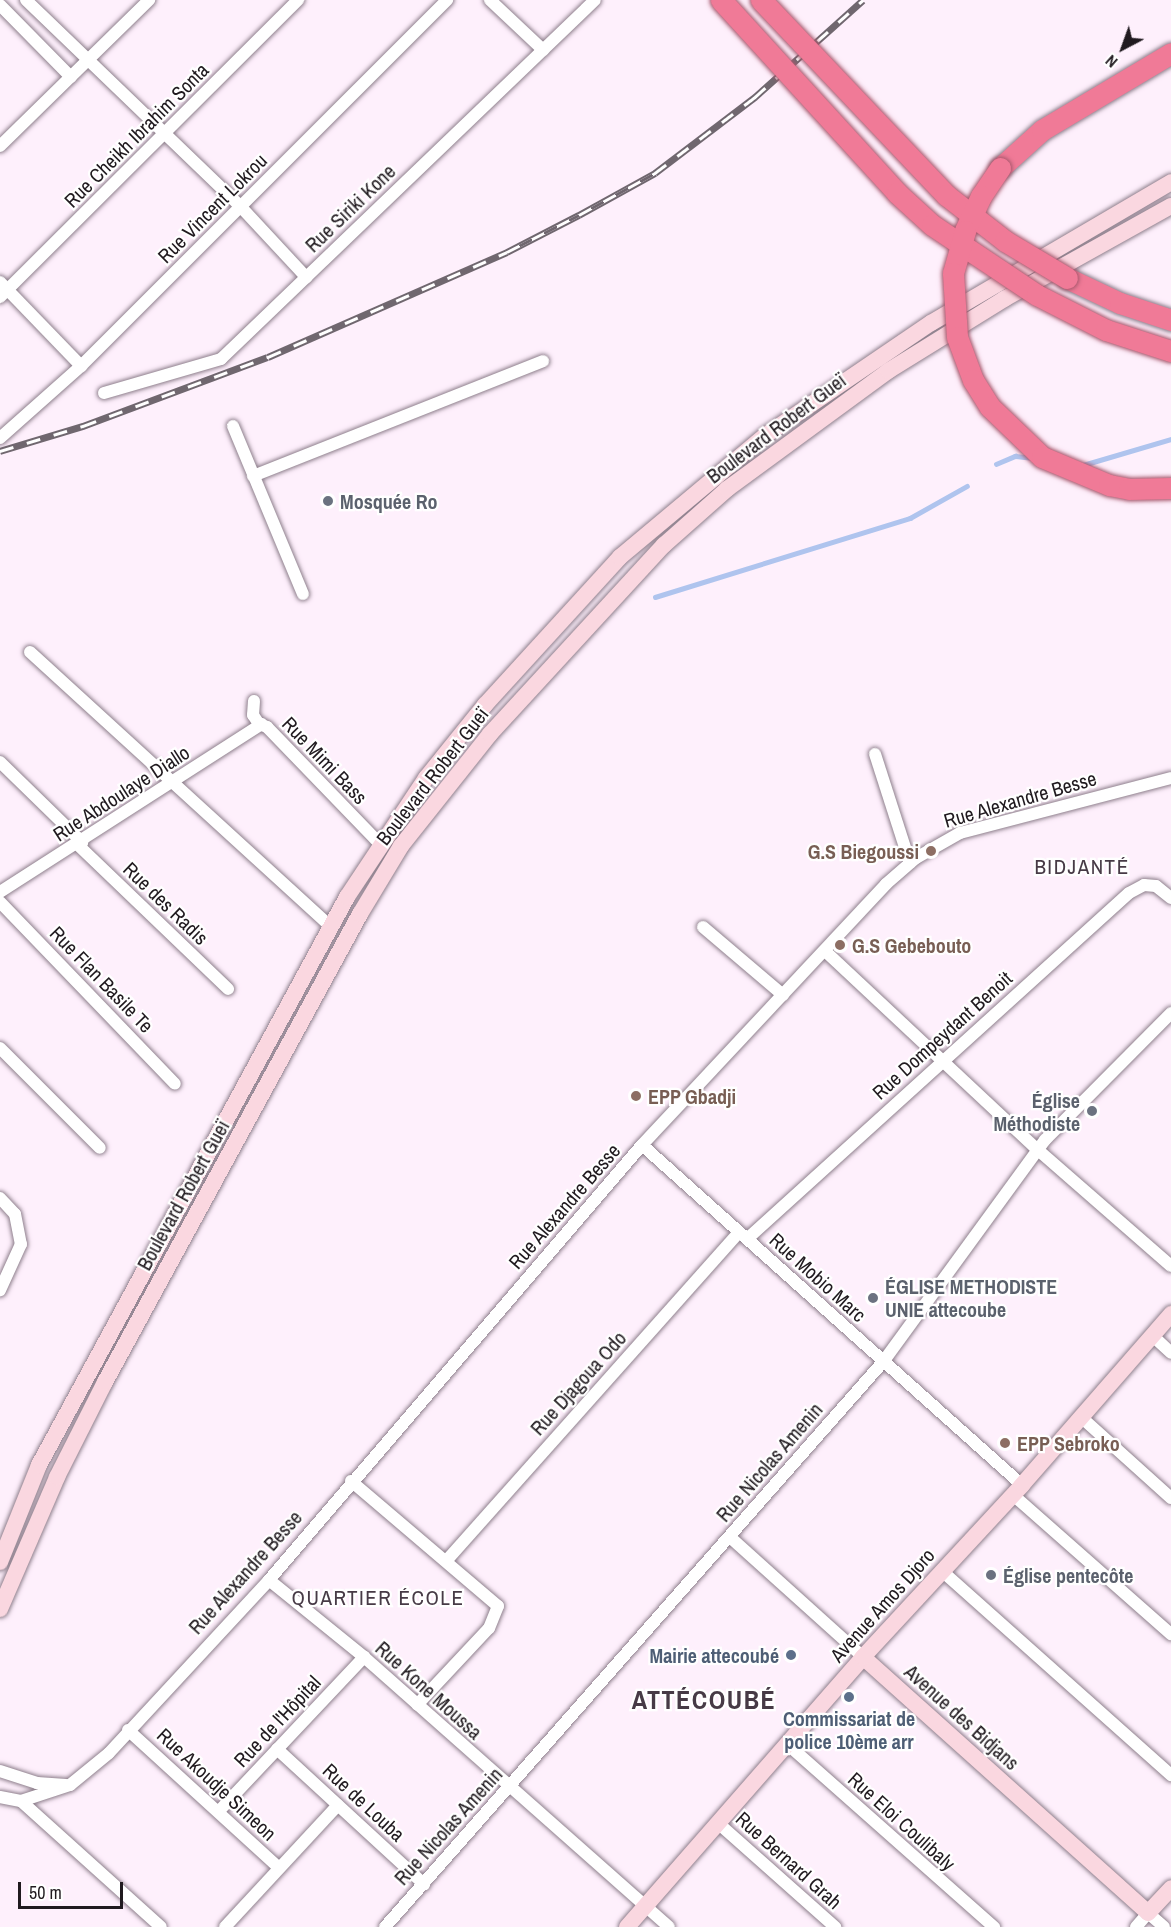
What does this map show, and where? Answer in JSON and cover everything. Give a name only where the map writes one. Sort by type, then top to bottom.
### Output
[{"type":"highway","points":[[721,0],[897,193],[932,225],[1037,295],[1106,330],[1171,351]]},
{"type":"highway","points":[[761,0],[894,143],[955,202],[1005,241],[1067,278],[1120,303],[1171,320]]},
{"type":"highway","points":[[1171,53],[1042,130],[1000,168],[969,222],[953,273],[957,337],[973,380],[990,407],[1042,457],[1109,485],[1129,489],[1171,488]]},
{"type":"main road","name":"Boulevard Robert Gueï","points":[[0,1562],[39,1465],[331,927],[380,844],[426,778],[531,651],[660,520],[825,392],[931,323],[1171,182]]},
{"type":"main road","name":"Boulevard Robert Gueï","points":[[0,1609],[57,1477],[105,1382],[360,914],[401,846],[490,734],[664,545],[727,489],[888,371],[1004,299],[1171,206]]},
{"type":"main road","name":"Avenue Amos Djoro","points":[[627,1927],[786,1743],[1017,1490],[1154,1337],[1171,1314]]},
{"type":"main road","name":"Avenue des Bidjans","points":[[863,1657],[1148,1912]]},
{"type":"main road","points":[[1148,1912],[1171,1888]]},
{"type":"street","points":[[26,0],[241,207],[306,277]]},
{"type":"street","points":[[0,146],[149,0]]},
{"type":"street","name":"Rue Cheikh Ibrahim Sonta","points":[[2,290],[165,135],[298,0]]},
{"type":"street","name":"Rue Vincent Lokrou","points":[[0,438],[81,366],[447,0]]},
{"type":"street","points":[[490,0],[543,50]]},
{"type":"street","name":"Rue Siriki Kone","points":[[104,393],[222,359],[595,0]]},
{"type":"street","points":[[0,5],[71,76]]},
{"type":"street","points":[[2,290],[81,366]]},
{"type":"street","points":[[253,476],[543,361]]},
{"type":"street","points":[[233,426],[303,594]]},
{"type":"street","points":[[30,652],[331,927]]},
{"type":"street","name":"Rue Mimi Bass","points":[[254,701],[253,715],[380,844]]},
{"type":"street","name":"Rue Abdoulaye Diallo","points":[[0,892],[80,843],[262,724]]},
{"type":"street","points":[[875,754],[910,863]]},
{"type":"street","name":"Rue des Radis","points":[[0,762],[228,989]]},
{"type":"street","name":"Rue Alexandre Besse","points":[[21,1801],[70,1785],[94,1768],[269,1580],[351,1480],[642,1145],[910,863],[929,848],[960,833],[1171,778]]},
{"type":"street","name":"Rue Dompeydant Benoit","points":[[743,1236],[1129,892],[1144,885],[1156,886],[1171,898]]},
{"type":"street","name":"Rue Flan Basile Te","points":[[0,902],[175,1084]]},
{"type":"street","points":[[704,927],[783,995]]},
{"type":"street","points":[[825,951],[1038,1150],[1171,1266]]},
{"type":"street","name":"Rue Nicolas Amenin","points":[[385,1927],[731,1538],[883,1362],[1038,1150],[1171,1013]]},
{"type":"street","points":[[0,1048],[100,1148]]},
{"type":"street","name":"Rue Mobio Marc","points":[[642,1145],[883,1362],[1171,1634]]},
{"type":"street","points":[[0,1198],[15,1214],[21,1244],[0,1290]]},
{"type":"street","name":"Rue Djagoua Odo","points":[[447,1560],[743,1236]]},
{"type":"street","points":[[1154,1337],[1171,1353]]},
{"type":"street","points":[[1081,1417],[1171,1498]]},
{"type":"street","points":[[351,1480],[447,1560],[499,1609],[489,1628],[417,1705]]},
{"type":"street","name":"Avenue des Bidjans","points":[[731,1538],[863,1657]]},
{"type":"street","points":[[942,1571],[1171,1775]]},
{"type":"street","name":"Rue Kone Moussa","points":[[269,1580],[364,1657],[509,1789],[669,1927]]},
{"type":"street","name":"Rue de l'Hôpital","points":[[219,1811],[364,1657]]},
{"type":"street","name":"Rue Akoudje Simeon","points":[[128,1730],[278,1867]]},
{"type":"street","name":"Rue Eloi Coulibaly","points":[[786,1743],[994,1927]]},
{"type":"street","name":"Rue de Louba","points":[[277,1749],[424,1884]]},
{"type":"street","points":[[0,1771],[36,1782],[70,1785]]},
{"type":"street","points":[[0,1797],[21,1801],[161,1927]]},
{"type":"street","points":[[225,1927],[278,1867],[338,1805]]},
{"type":"street","name":"Rue Bernard Grah","points":[[718,1823],[835,1927]]},
{"type":"street","points":[[1136,1927],[1148,1912]]},
{"type":"street","name":"Avenue des Bidjans","points":[[1148,1912],[1164,1927]]},
{"type":"waterway","points":[[1083,465],[1171,439]]},
{"type":"waterway","points":[[996,464],[1015,456],[1033,458]]},
{"type":"waterway","points":[[655,597],[910,518],[967,486]]},
{"type":"railway","points":[[0,451],[83,426],[268,357],[507,252],[579,215],[655,173],[755,97],[863,0]]},
{"type":"place","name":"Mosquée Ro","points":[[328,501]]},
{"type":"place","name":"G.S Biegoussi","points":[[931,851]]},
{"type":"place","name":"G.S Gebebouto","points":[[840,945]]},
{"type":"place","name":"EPP Gbadji","points":[[636,1096]]},
{"type":"place","name":"Église Méthodiste","points":[[1092,1111]]},
{"type":"place","name":"ÉGLISE METHODISTE UNIE attecoube","points":[[873,1298]]},
{"type":"place","name":"EPP Sebroko","points":[[1005,1443]]},
{"type":"place","name":"Église pentecôte","points":[[991,1575]]},
{"type":"place","name":"Mairie attecoubé","points":[[791,1655]]},
{"type":"place","name":"Commissariat de police 10ème arr","points":[[849,1697]]},
{"type":"district","name":"BIDJANTÉ","points":[[1082,867]]},
{"type":"district","name":"QUARTIER ÉCOLE","points":[[378,1598]]},
{"type":"district","name":"ATTÉCOUBÉ","points":[[704,1700]]}]
